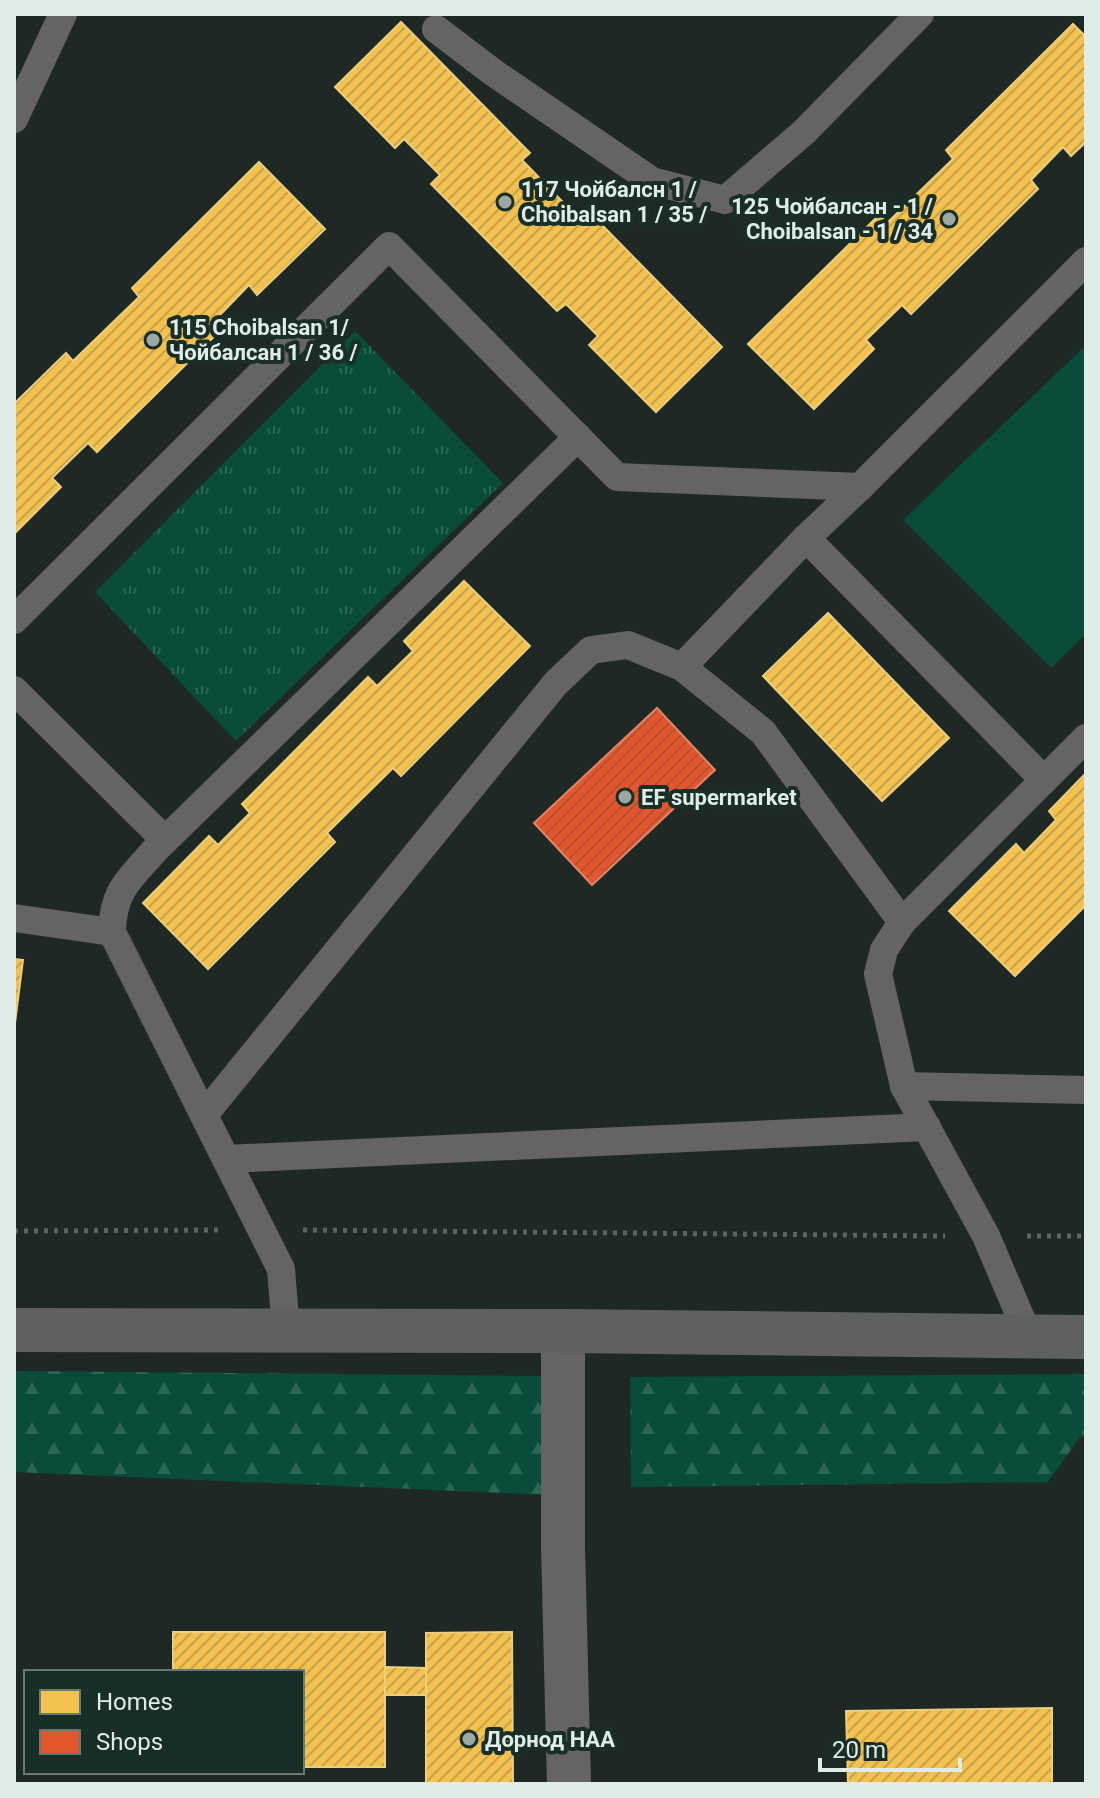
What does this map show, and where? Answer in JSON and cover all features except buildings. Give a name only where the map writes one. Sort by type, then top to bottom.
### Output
[{"type":"highway","points":[[14,1330],[563,1331],[1086,1337]]},
{"type":"street","points":[[563,1331],[563,1547],[569,1784]]},
{"type":"lane","points":[[14,119],[63,14]]},
{"type":"lane","points":[[436,29],[494,73],[652,181],[725,200],[804,132],[920,14]]},
{"type":"lane","points":[[14,620],[389,246],[617,477],[860,487]]},
{"type":"lane","points":[[682,667],[806,538],[1086,261]]},
{"type":"lane","points":[[286,1331],[281,1269],[112,932],[112,905],[125,884],[165,840],[578,437]]},
{"type":"lane","points":[[806,538],[1044,780]]},
{"type":"lane","points":[[204,1115],[556,683],[591,650],[628,645],[682,667],[763,732],[902,922]]},
{"type":"lane","points":[[14,690],[165,840]]},
{"type":"lane","points":[[1029,1337],[986,1236],[904,1086],[878,974],[884,950],[902,922],[1086,738]]},
{"type":"lane","points":[[14,918],[112,932]]},
{"type":"lane","points":[[904,1086],[1086,1090]]},
{"type":"lane","points":[[226,1159],[927,1127]]},
{"type":"path","points":[[14,1231],[261,1229],[1086,1236]]},
{"type":"green space","points":[[355,331],[503,483],[236,741],[95,592]]},
{"type":"green space","points":[[1085,346],[1086,634],[1051,668],[903,520]]},
{"type":"green space","points":[[14,1371],[546,1376],[548,1495],[14,1472]]},
{"type":"green space","points":[[1086,1374],[1086,1437],[1080,1437],[1048,1482],[631,1487],[630,1377]]},
{"type":"place","name":"117 Чойбалсн 1 / Choibalsan 1 / 35 /","points":[[505,202]]},
{"type":"place","name":"125 Чойбалсан - 1 / Choibalsan - 1 / 34","points":[[949,219]]},
{"type":"place","name":"115 Choibalsan 1/ Чойбалсан 1 / 36 /","points":[[153,340]]},
{"type":"place","name":"EF supermarket","points":[[625,797]]},
{"type":"place","name":"Дорнод НАА","points":[[469,1739]]}]
